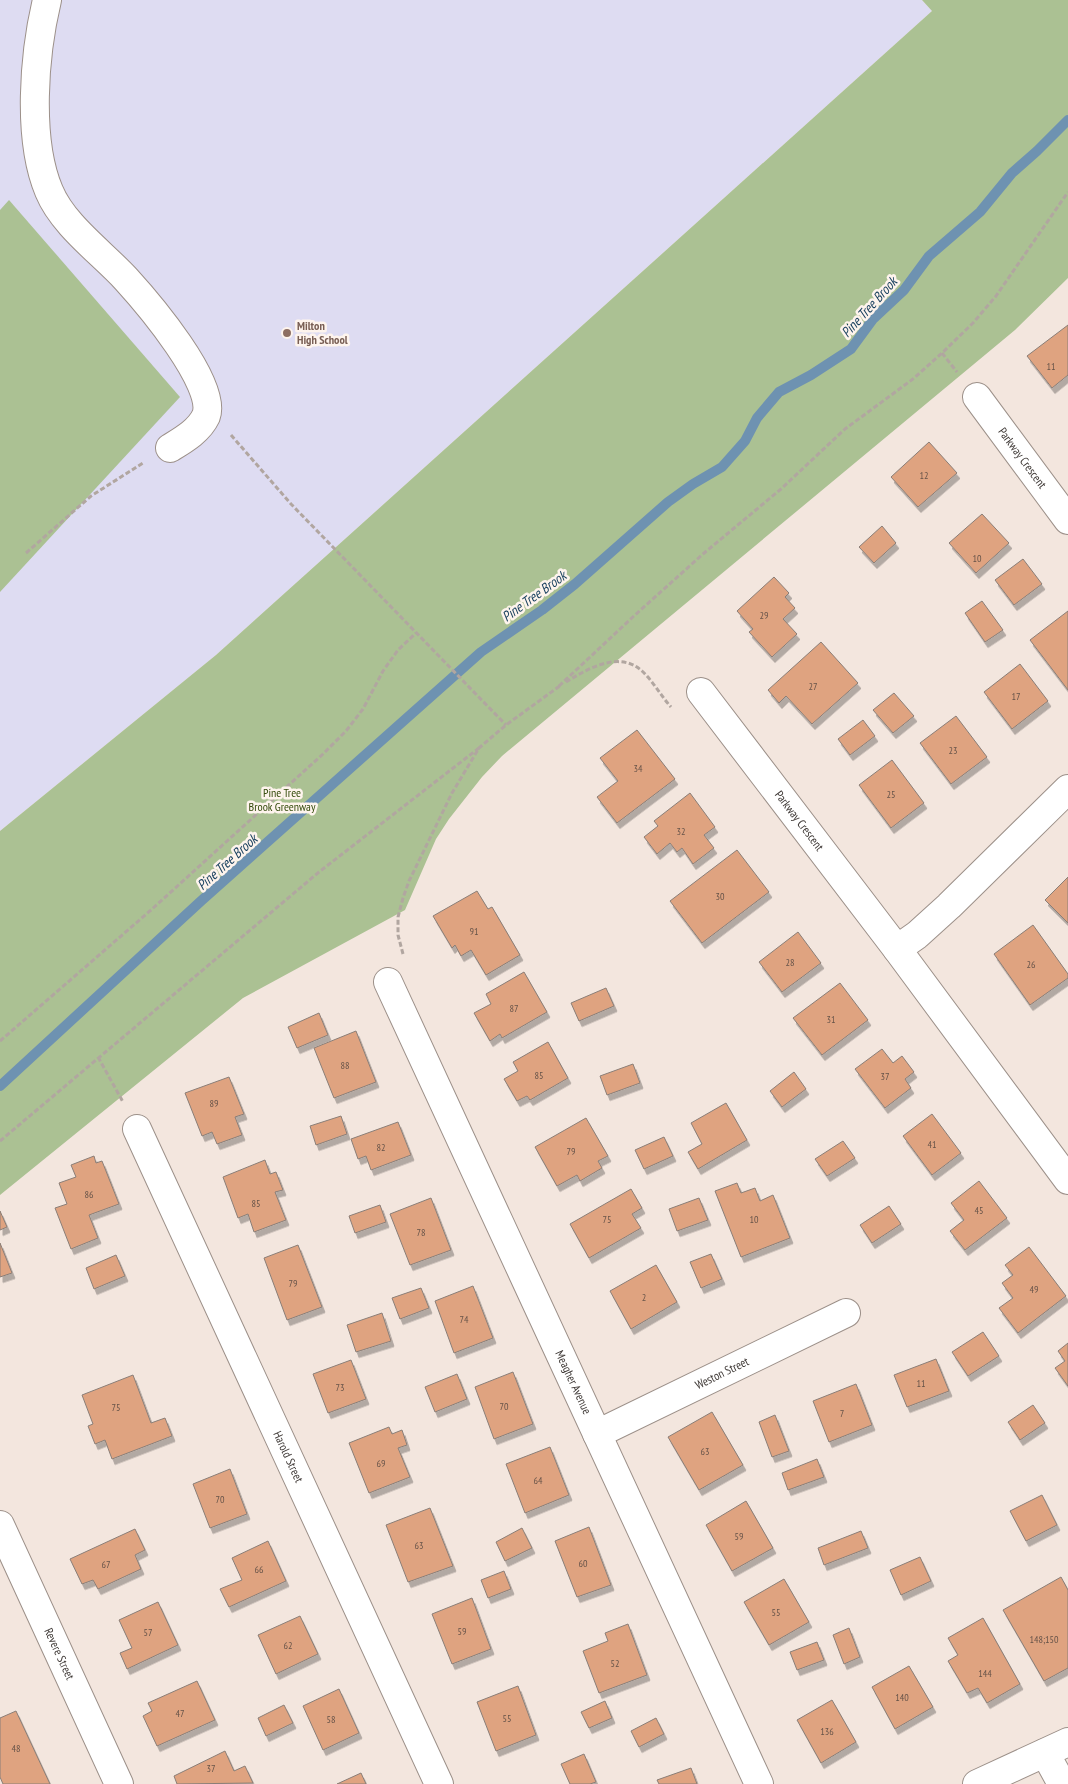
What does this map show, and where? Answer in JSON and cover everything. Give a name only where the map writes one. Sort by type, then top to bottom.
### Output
[{"type":"street","points":[[47,0],[37,63],[36,121],[41,163],[49,191],[58,208],[71,224],[125,278],[164,324],[196,372],[204,388],[208,402],[206,415],[199,426],[187,438],[170,448]]},
{"type":"street","name":"Parkway Crescent","points":[[977,397],[1068,520]]},
{"type":"street","name":"Parkway Crescent","points":[[701,692],[897,949],[1068,1180]]},
{"type":"street","points":[[897,949],[917,936],[1068,789]]},
{"type":"street","name":"Meagher Avenue","points":[[388,982],[759,1784]]},
{"type":"street","name":"Harold Street","points":[[137,1129],[439,1784]]},
{"type":"street","name":"Weston Street","points":[[597,1434],[846,1313]]},
{"type":"street","name":"Revere Street","points":[[0,1525],[119,1784]]},
{"type":"street","points":[[977,1784],[1057,1747],[1062,1784]]},
{"type":"path","points":[[0,1141],[319,872],[506,725],[559,686],[703,554],[781,489],[846,429],[913,379],[973,323],[996,296],[1068,192]]},
{"type":"path","points":[[206,415],[234,438],[277,490],[506,725]]},
{"type":"path","points":[[26,552],[90,496],[117,478],[170,448]]},
{"type":"path","points":[[0,1041],[151,910],[323,754],[358,716],[382,671],[398,650],[416,633]]},
{"type":"path","points":[[559,686],[598,665],[615,661],[630,664],[641,670],[675,713],[701,692]]},
{"type":"path","points":[[388,982],[411,971],[398,935],[398,917],[403,898],[409,881],[452,793],[479,748]]},
{"type":"path","points":[[98,1057],[137,1129]]},
{"type":"shaded area","name":"Milton High School","points":[[0,0],[922,0],[932,11],[216,655],[0,831]]},
{"type":"green space","name":"Pine Tree Brook Greenway","points":[[922,0],[1068,0],[1068,278],[1015,330],[502,756],[482,777],[436,839],[405,910],[243,998],[0,1195],[0,831],[216,655],[932,11]]},
{"type":"green space","points":[[9,200],[180,397],[0,592],[0,210]]},
{"type":"building","points":[[1068,325],[1068,375],[1052,388],[1027,356]]},
{"type":"building","points":[[929,442],[957,473],[918,507],[891,477]]},
{"type":"building","points":[[982,514],[1009,543],[976,573],[949,543]]},
{"type":"building","points":[[882,526],[896,543],[874,563],[859,547]]},
{"type":"building","points":[[1023,559],[1042,584],[1014,605],[995,580]]},
{"type":"building","points":[[774,577],[789,593],[785,597],[795,608],[783,619],[797,634],[772,657],[749,632],[753,629],[737,611]]},
{"type":"building","points":[[982,601],[1003,630],[985,642],[965,613]]},
{"type":"building","points":[[1068,611],[1068,690],[1030,640]]},
{"type":"building","points":[[821,642],[858,683],[812,724],[786,696],[779,703],[768,690]]},
{"type":"building","points":[[1020,664],[1048,701],[1012,729],[984,692]]},
{"type":"building","points":[[894,693],[914,716],[893,733],[873,710]]},
{"type":"building","points":[[956,716],[987,757],[951,784],[920,743]]},
{"type":"building","points":[[863,720],[875,736],[850,755],[838,739]]},
{"type":"building","points":[[637,730],[675,779],[617,823],[597,797],[618,781],[600,758]]},
{"type":"building","points":[[892,760],[924,803],[891,828],[859,785]]},
{"type":"building","points":[[690,793],[715,827],[704,835],[714,848],[693,864],[682,848],[677,852],[670,843],[657,854],[644,837],[658,826],[654,821]]},
{"type":"building","points":[[737,850],[769,892],[702,943],[670,901]]},
{"type":"building","points":[[1068,877],[1068,923],[1045,900]]},
{"type":"building","points":[[477,891],[488,909],[492,907],[520,955],[486,975],[471,950],[461,956],[455,945],[452,948],[433,916]]},
{"type":"building","points":[[1033,925],[1068,974],[1068,978],[1030,1005],[994,954]]},
{"type":"building","points":[[798,932],[821,963],[782,992],[759,962]]},
{"type":"building","points":[[524,972],[547,1012],[502,1038],[500,1034],[490,1041],[474,1013],[491,1004],[486,994]]},
{"type":"building","points":[[840,983],[868,1020],[822,1055],[793,1018]]},
{"type":"building","points":[[606,988],[614,1006],[579,1021],[571,1003]]},
{"type":"building","points":[[319,1013],[328,1035],[297,1048],[288,1027]]},
{"type":"building","points":[[356,1031],[376,1082],[334,1098],[314,1048]]},
{"type":"building","points":[[548,1042],[568,1078],[530,1100],[527,1096],[517,1101],[504,1079],[518,1071],[513,1062]]},
{"type":"building","points":[[882,1049],[893,1063],[902,1056],[914,1072],[905,1079],[911,1088],[885,1108],[855,1069]]},
{"type":"building","points":[[633,1064],[640,1083],[607,1095],[600,1076]]},
{"type":"building","points":[[794,1072],[806,1089],[782,1107],[770,1091]]},
{"type":"building","points":[[229,1077],[244,1114],[235,1117],[242,1135],[217,1144],[212,1132],[202,1136],[185,1093]]},
{"type":"building","points":[[726,1103],[747,1140],[698,1169],[688,1152],[702,1144],[691,1123]]},
{"type":"building","points":[[932,1114],[961,1153],[932,1175],[903,1136]]},
{"type":"building","points":[[341,1116],[347,1134],[316,1145],[310,1126]]},
{"type":"building","points":[[586,1118],[608,1156],[598,1161],[602,1168],[580,1181],[577,1175],[557,1186],[535,1147]]},
{"type":"building","points":[[398,1122],[411,1155],[371,1170],[366,1156],[358,1159],[351,1139]]},
{"type":"building","points":[[664,1137],[673,1156],[644,1169],[635,1150]]},
{"type":"building","points":[[843,1141],[855,1158],[827,1176],[815,1159]]},
{"type":"building","points":[[94,1156],[96,1163],[102,1161],[119,1204],[89,1215],[98,1238],[71,1249],[55,1208],[67,1204],[59,1183],[76,1177],[71,1165]]},
{"type":"building","points":[[265,1160],[270,1174],[276,1172],[283,1190],[275,1192],[286,1220],[254,1232],[248,1214],[238,1218],[223,1177]]},
{"type":"building","points":[[979,1181],[1007,1218],[965,1250],[950,1231],[964,1220],[951,1203]]},
{"type":"building","points":[[737,1183],[741,1193],[755,1188],[760,1201],[773,1195],[790,1238],[741,1257],[715,1191]]},
{"type":"building","points":[[631,1189],[642,1208],[632,1214],[641,1228],[589,1258],[570,1224]]},
{"type":"building","points":[[431,1198],[451,1250],[410,1265],[390,1214]]},
{"type":"building","points":[[699,1198],[708,1220],[677,1231],[669,1209]]},
{"type":"building","points":[[380,1205],[386,1222],[355,1233],[349,1216]]},
{"type":"building","points":[[889,1206],[901,1224],[872,1243],[860,1225]]},
{"type":"building","points":[[0,1211],[7,1227],[0,1230]]},
{"type":"building","points":[[0,1243],[12,1273],[0,1277]]},
{"type":"building","points":[[298,1245],[322,1307],[287,1320],[264,1258]]},
{"type":"building","points":[[1029,1247],[1066,1296],[1018,1333],[999,1308],[1013,1298],[1002,1283],[1013,1275],[1005,1265]]},
{"type":"building","points":[[711,1254],[722,1279],[701,1288],[690,1262]]},
{"type":"building","points":[[116,1255],[125,1276],[94,1289],[86,1268]]},
{"type":"building","points":[[656,1265],[677,1302],[631,1329],[610,1291]]},
{"type":"building","points":[[473,1286],[493,1338],[454,1353],[435,1301]]},
{"type":"building","points":[[421,1288],[429,1308],[400,1319],[392,1298]]},
{"type":"building","points":[[382,1313],[391,1341],[356,1352],[347,1325]]},
{"type":"building","points":[[983,1332],[999,1356],[968,1376],[952,1352]]},
{"type":"building","points":[[1068,1343],[1068,1386],[1055,1368],[1065,1361],[1058,1351]]},
{"type":"building","points":[[936,1359],[949,1391],[907,1407],[894,1375]]},
{"type":"building","points":[[351,1360],[366,1399],[328,1413],[313,1374]]},
{"type":"building","points":[[513,1372],[533,1424],[494,1439],[475,1387]]},
{"type":"building","points":[[457,1374],[467,1399],[435,1412],[425,1387]]},
{"type":"building","points":[[133,1375],[151,1423],[165,1418],[172,1436],[112,1459],[105,1440],[95,1444],[88,1426],[93,1424],[82,1395]]},
{"type":"building","points":[[856,1384],[872,1425],[829,1442],[813,1401]]},
{"type":"building","points":[[1033,1405],[1045,1423],[1020,1440],[1008,1422]]},
{"type":"building","points":[[712,1412],[743,1465],[699,1490],[668,1437]]},
{"type":"building","points":[[775,1415],[789,1451],[772,1457],[759,1422]]},
{"type":"building","points":[[389,1427],[392,1434],[402,1430],[407,1445],[398,1448],[410,1477],[369,1493],[349,1443]]},
{"type":"building","points":[[550,1447],[569,1495],[525,1513],[506,1464]]},
{"type":"building","points":[[817,1459],[824,1477],[788,1490],[782,1473]]},
{"type":"building","points":[[230,1469],[247,1514],[210,1528],[193,1484]]},
{"type":"building","points":[[1042,1495],[1057,1525],[1026,1541],[1010,1511]]},
{"type":"building","points":[[746,1501],[773,1548],[732,1571],[706,1525]]},
{"type":"building","points":[[430,1508],[453,1566],[408,1582],[386,1525]]},
{"type":"building","points":[[589,1527],[611,1585],[577,1597],[555,1541]]},
{"type":"building","points":[[522,1528],[532,1548],[505,1561],[496,1542]]},
{"type":"building","points":[[135,1529],[145,1550],[135,1555],[141,1569],[98,1589],[93,1580],[82,1584],[70,1559]]},
{"type":"building","points":[[861,1531],[868,1548],[824,1565],[818,1548]]},
{"type":"building","points":[[268,1541],[286,1581],[229,1607],[220,1589],[242,1580],[232,1558]]},
{"type":"building","points":[[920,1557],[931,1581],[901,1595],[890,1570]]},
{"type":"building","points":[[504,1571],[511,1589],[488,1598],[481,1580]]},
{"type":"building","points":[[1061,1577],[1068,1590],[1068,1668],[1044,1681],[1003,1610]]},
{"type":"building","points":[[784,1579],[809,1622],[769,1645],[744,1602]]},
{"type":"building","points":[[472,1598],[491,1649],[452,1664],[432,1614]]},
{"type":"building","points":[[158,1602],[178,1645],[127,1669],[120,1653],[132,1648],[119,1620]]},
{"type":"building","points":[[300,1616],[318,1654],[276,1674],[258,1635]]},
{"type":"building","points":[[983,1618],[1020,1684],[987,1703],[978,1688],[967,1693],[948,1661],[958,1655],[948,1638]]},
{"type":"building","points":[[628,1624],[647,1675],[599,1693],[583,1651],[608,1641],[605,1633]]},
{"type":"building","points":[[849,1628],[860,1657],[844,1664],[833,1635]]},
{"type":"building","points":[[817,1642],[824,1660],[797,1670],[790,1652]]},
{"type":"building","points":[[909,1666],[933,1707],[895,1729],[872,1687]]},
{"type":"building","points":[[197,1681],[215,1720],[157,1746],[143,1716],[152,1711],[148,1703]]},
{"type":"building","points":[[518,1686],[536,1735],[496,1751],[477,1702]]},
{"type":"building","points":[[339,1689],[359,1733],[323,1750],[303,1706]]},
{"type":"building","points":[[832,1700],[856,1742],[821,1763],[797,1720]]},
{"type":"building","points":[[605,1701],[612,1718],[589,1728],[581,1712]]},
{"type":"building","points":[[284,1705],[293,1723],[266,1736],[258,1718]]},
{"type":"building","points":[[16,1711],[50,1784],[3,1784],[0,1777],[0,1718]]},
{"type":"building","points":[[656,1718],[664,1734],[639,1747],[631,1731]]},
{"type":"building","points":[[225,1751],[234,1771],[245,1766],[253,1783],[177,1784],[174,1776]]},
{"type":"building","points":[[584,1754],[596,1782],[590,1784],[570,1784],[561,1764]]},
{"type":"building","points":[[691,1768],[697,1784],[659,1784],[657,1780]]},
{"type":"building","points":[[361,1773],[366,1784],[337,1784]]},
{"type":"waterway","name":"Pine Tree Brook","points":[[0,1086],[201,901],[481,652],[542,610],[575,584],[668,502],[693,484],[722,467],[745,441],[757,418],[779,392],[811,375],[851,349],[873,319],[904,290],[929,256],[980,212],[1012,173],[1068,120]]},
{"type":"place","name":"Milton High School","points":[[287,333]]}]
